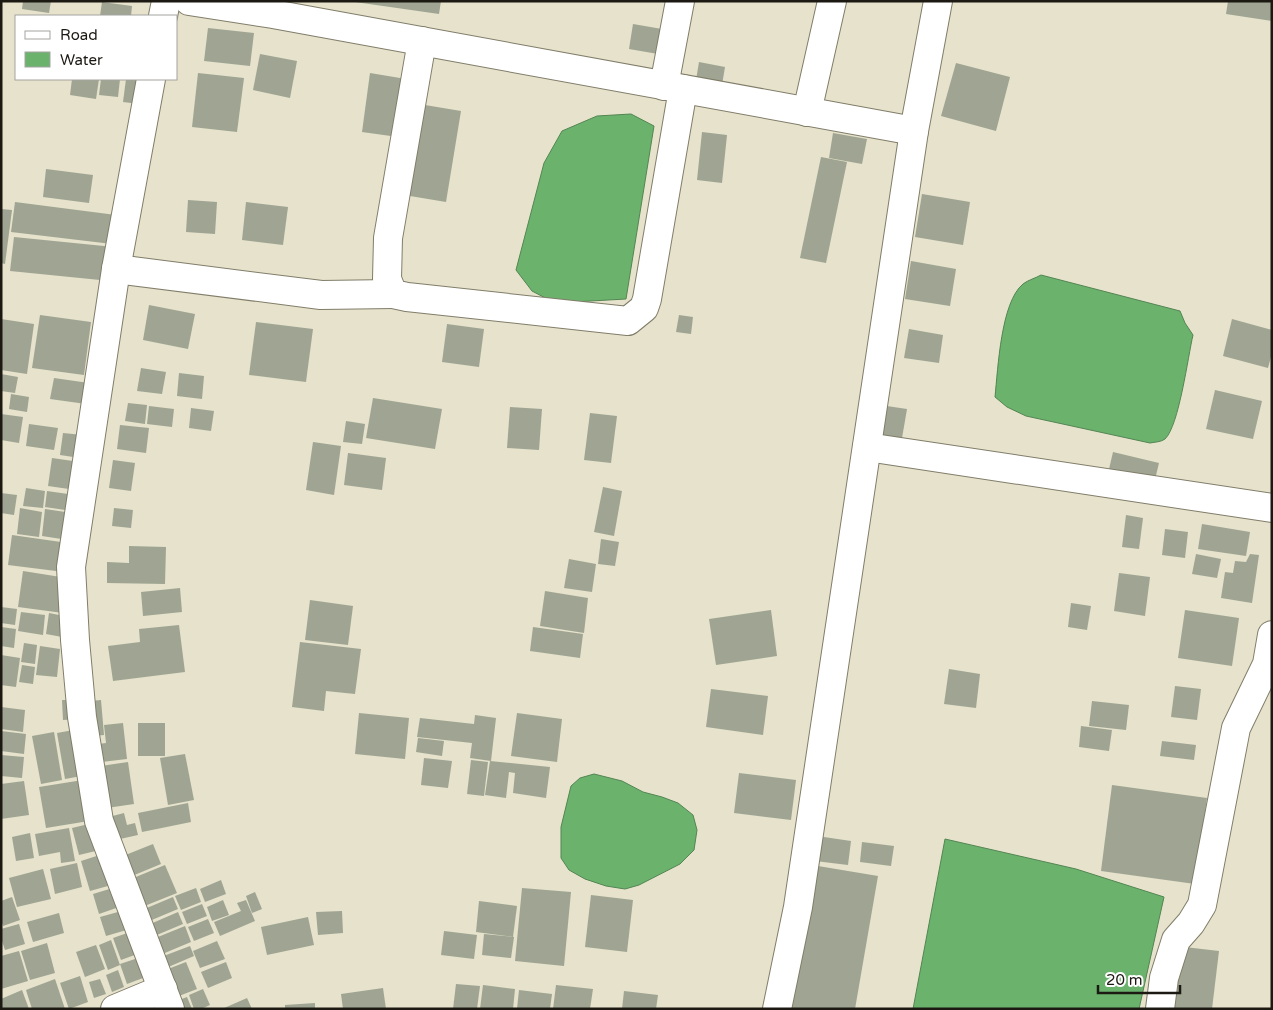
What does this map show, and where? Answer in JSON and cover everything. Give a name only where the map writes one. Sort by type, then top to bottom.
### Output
[{"type":"street","points":[[163,15],[166,1]]},
{"type":"street","points":[[189,1],[273,14],[914,131]]},
{"type":"street","points":[[116,269],[321,296],[393,294],[628,321],[644,308],[647,299],[673,87],[680,1]]},
{"type":"street","points":[[807,112],[832,1]]},
{"type":"street","points":[[778,1009],[798,907],[914,131],[938,1]]},
{"type":"street","points":[[393,294],[387,279],[388,238],[422,41]]},
{"type":"street","points":[[115,1009],[166,999],[100,821],[82,717],[74,640],[71,567],[116,269],[151,80]]},
{"type":"street","points":[[867,447],[1272,508]]},
{"type":"street","points":[[1160,1009],[1164,978],[1176,940],[1191,923],[1202,905],[1236,728],[1267,664],[1272,634]]},
{"type":"water","points":[[631,114],[654,126],[626,299],[555,303],[532,291],[516,270],[544,163],[562,131],[597,116]]},
{"type":"water","points":[[1041,275],[1180,311],[1193,335],[1179,406],[1170,432],[1165,439],[1150,443],[1026,416],[1007,407],[995,397],[999,353],[1005,320],[1010,305],[1023,284]]},
{"type":"water","points":[[594,774],[622,781],[643,792],[678,803],[693,815],[697,830],[694,850],[680,864],[639,885],[625,889],[606,886],[585,879],[569,870],[561,858],[561,827],[571,786],[580,778]]},
{"type":"water","points":[[945,839],[1076,869],[1164,897],[1139,1009],[913,1009]]},
{"type":"building","points":[[23,1],[51,1],[49,13],[22,9]]},
{"type":"building","points":[[348,1],[441,1],[439,14]]},
{"type":"building","points":[[1228,1],[1272,1],[1272,21],[1226,14]]},
{"type":"building","points":[[102,2],[132,6],[131,15],[100,15]]},
{"type":"building","points":[[633,24],[662,29],[658,54],[629,49]]},
{"type":"building","points":[[208,28],[254,33],[250,66],[204,61]]},
{"type":"building","points":[[260,54],[297,61],[290,98],[253,90]]},
{"type":"building","points":[[699,62],[725,67],[722,85],[696,80]]},
{"type":"building","points":[[956,63],[1010,77],[996,131],[941,116]]},
{"type":"building","points":[[198,73],[244,78],[237,132],[192,127]]},
{"type":"building","points":[[370,73],[406,79],[398,137],[362,132]]},
{"type":"building","points":[[72,80],[99,80],[96,99],[70,95]]},
{"type":"building","points":[[101,80],[120,80],[118,97],[99,95]]},
{"type":"building","points":[[126,80],[142,80],[139,104],[123,102]]},
{"type":"building","points":[[419,104],[461,111],[446,202],[404,195]]},
{"type":"building","points":[[702,132],[727,135],[722,183],[697,180]]},
{"type":"building","points":[[833,133],[867,139],[862,164],[829,158]]},
{"type":"building","points":[[821,157],[847,162],[826,263],[800,258]]},
{"type":"building","points":[[46,169],[93,175],[89,203],[43,197]]},
{"type":"building","points":[[922,194],[970,202],[963,245],[915,237]]},
{"type":"building","points":[[188,200],[217,202],[215,234],[186,232]]},
{"type":"building","points":[[15,202],[116,215],[112,244],[11,232]]},
{"type":"building","points":[[246,202],[288,207],[283,245],[242,240]]},
{"type":"building","points":[[1,209],[12,210],[5,264],[1,263]]},
{"type":"building","points":[[14,237],[114,247],[110,281],[10,271]]},
{"type":"building","points":[[911,261],[956,269],[950,306],[905,299]]},
{"type":"building","points":[[149,305],[195,314],[188,349],[143,340]]},
{"type":"building","points":[[40,315],[91,322],[84,375],[32,368]]},
{"type":"building","points":[[679,315],[693,317],[691,334],[676,332]]},
{"type":"building","points":[[1,319],[34,324],[27,374],[1,370]]},
{"type":"building","points":[[1232,319],[1272,330],[1272,353],[1268,368],[1223,356]]},
{"type":"building","points":[[256,322],[313,329],[306,382],[249,375]]},
{"type":"building","points":[[447,324],[484,329],[479,367],[442,362]]},
{"type":"building","points":[[909,329],[943,335],[939,363],[904,358]]},
{"type":"building","points":[[141,368],[166,372],[162,394],[137,391]]},
{"type":"building","points":[[179,373],[204,376],[202,399],[177,396]]},
{"type":"building","points":[[1,374],[18,377],[15,393],[1,391]]},
{"type":"building","points":[[54,378],[89,383],[86,404],[50,399]]},
{"type":"building","points":[[1215,390],[1262,401],[1253,439],[1206,429]]},
{"type":"building","points":[[11,394],[29,397],[27,412],[9,409]]},
{"type":"building","points":[[373,398],[442,409],[435,449],[366,438]]},
{"type":"building","points":[[128,403],[147,405],[145,424],[125,421]]},
{"type":"building","points":[[880,405],[907,409],[901,444],[874,440]]},
{"type":"building","points":[[149,406],[174,409],[172,427],[147,424]]},
{"type":"building","points":[[510,407],[542,409],[539,450],[507,448]]},
{"type":"building","points":[[191,408],[214,411],[211,431],[189,428]]},
{"type":"building","points":[[590,413],[617,416],[611,463],[584,460]]},
{"type":"building","points":[[1,414],[23,417],[19,443],[1,440]]},
{"type":"building","points":[[346,421],[365,424],[362,444],[343,442]]},
{"type":"building","points":[[29,424],[58,428],[54,450],[26,446]]},
{"type":"building","points":[[120,425],[149,428],[146,453],[117,449]]},
{"type":"building","points":[[63,433],[83,435],[80,458],[60,455]]},
{"type":"building","points":[[313,442],[341,446],[334,495],[306,490]]},
{"type":"building","points":[[1113,452],[1159,463],[1152,492],[1106,482]]},
{"type":"building","points":[[348,453],[386,458],[382,490],[344,485]]},
{"type":"building","points":[[52,458],[80,462],[76,490],[48,486]]},
{"type":"building","points":[[113,460],[135,463],[131,491],[109,488]]},
{"type":"building","points":[[603,487],[622,491],[614,536],[594,532]]},
{"type":"building","points":[[26,488],[45,491],[43,508],[23,506]]},
{"type":"building","points":[[47,491],[75,495],[72,511],[45,507]]},
{"type":"building","points":[[1,493],[17,495],[14,515],[1,513]]},
{"type":"building","points":[[20,508],[42,512],[39,537],[17,534]]},
{"type":"building","points":[[114,508],[133,510],[131,528],[112,526]]},
{"type":"building","points":[[45,509],[72,513],[68,540],[42,536]]},
{"type":"building","points":[[1126,515],[1143,518],[1139,549],[1122,547]]},
{"type":"building","points":[[1202,524],[1250,532],[1246,556],[1198,549]]},
{"type":"building","points":[[1165,529],[1188,532],[1185,558],[1162,555]]},
{"type":"building","points":[[12,535],[68,543],[64,572],[8,565]]},
{"type":"building","points":[[601,539],[619,542],[615,566],[598,564]]},
{"type":"building","points":[[129,546],[166,547],[165,584],[107,583],[107,562],[129,563]]},
{"type":"building","points":[[1196,554],[1221,559],[1217,578],[1192,574]]},
{"type":"building","points":[[1250,554],[1259,555],[1252,603],[1221,598],[1225,572],[1233,573],[1235,561],[1246,562]]},
{"type":"building","points":[[569,559],[596,564],[592,592],[564,588]]},
{"type":"building","points":[[23,571],[67,578],[63,613],[18,607]]},
{"type":"building","points":[[1119,573],[1150,577],[1145,616],[1114,611]]},
{"type":"building","points":[[180,588],[182,612],[143,616],[141,592]]},
{"type":"building","points":[[545,591],[588,598],[584,633],[540,626]]},
{"type":"building","points":[[310,600],[353,606],[348,645],[305,640]]},
{"type":"building","points":[[1071,603],[1091,606],[1087,630],[1068,627]]},
{"type":"building","points":[[1,607],[17,609],[15,625],[1,623]]},
{"type":"building","points":[[771,610],[777,656],[716,665],[709,619]]},
{"type":"building","points":[[1185,610],[1239,618],[1232,666],[1178,658]]},
{"type":"building","points":[[21,612],[45,615],[43,635],[18,631]]},
{"type":"building","points":[[49,613],[64,616],[62,637],[46,634]]},
{"type":"building","points":[[179,625],[185,672],[113,681],[108,646],[140,642],[139,629]]},
{"type":"building","points":[[1,627],[16,629],[14,648],[1,646]]},
{"type":"building","points":[[533,627],[583,634],[580,658],[530,651]]},
{"type":"building","points":[[300,642],[361,649],[355,694],[326,691],[324,711],[292,707]]},
{"type":"building","points":[[24,643],[37,645],[35,664],[21,662]]},
{"type":"building","points":[[40,646],[60,649],[57,677],[36,675]]},
{"type":"building","points":[[1,655],[20,658],[16,687],[1,685]]},
{"type":"building","points":[[22,665],[35,667],[33,684],[19,682]]},
{"type":"building","points":[[949,669],[980,674],[976,708],[944,704]]},
{"type":"building","points":[[1175,686],[1201,689],[1197,720],[1171,717]]},
{"type":"building","points":[[711,689],[768,696],[763,735],[706,727]]},
{"type":"building","points":[[62,700],[77,700],[78,719],[63,720]]},
{"type":"building","points":[[101,700],[104,735],[93,736],[90,701]]},
{"type":"building","points":[[1092,701],[1129,705],[1126,730],[1089,726]]},
{"type":"building","points":[[1,707],[25,710],[23,732],[1,729]]},
{"type":"building","points":[[359,713],[409,718],[405,759],[355,754]]},
{"type":"building","points":[[517,713],[562,719],[557,762],[511,756]]},
{"type":"building","points":[[475,715],[496,718],[491,761],[470,758],[472,743],[417,737],[420,718],[474,724]]},
{"type":"building","points":[[123,723],[127,759],[93,763],[91,745],[106,743],[104,725]]},
{"type":"building","points":[[138,723],[165,723],[165,756],[138,756]]},
{"type":"building","points":[[1081,726],[1112,730],[1109,751],[1079,747]]},
{"type":"building","points":[[79,729],[87,775],[65,779],[57,733]]},
{"type":"building","points":[[1,731],[26,734],[24,754],[1,751]]},
{"type":"building","points":[[54,732],[62,780],[41,784],[32,736]]},
{"type":"building","points":[[418,738],[444,741],[442,756],[416,752]]},
{"type":"building","points":[[1162,741],[1196,745],[1194,760],[1160,756]]},
{"type":"building","points":[[185,754],[194,800],[168,805],[160,758]]},
{"type":"building","points":[[1,755],[24,757],[22,778],[1,776]]},
{"type":"building","points":[[424,758],[452,761],[448,788],[421,785]]},
{"type":"building","points":[[471,760],[488,762],[484,796],[467,794]]},
{"type":"building","points":[[490,761],[550,767],[546,798],[513,793],[515,773],[509,772],[506,798],[485,795]]},
{"type":"building","points":[[128,762],[134,804],[100,809],[94,767]]},
{"type":"building","points":[[739,773],[796,780],[791,820],[734,813]]},
{"type":"building","points":[[89,779],[95,820],[46,828],[39,787]]},
{"type":"building","points":[[24,781],[29,815],[1,819],[1,784]]},
{"type":"building","points":[[1112,785],[1207,798],[1195,884],[1101,871]]},
{"type":"building","points":[[188,803],[191,822],[142,832],[138,813]]},
{"type":"building","points":[[124,813],[127,825],[135,823],[138,835],[111,841],[105,818]]},
{"type":"building","points":[[97,822],[104,849],[79,855],[72,828]]},
{"type":"building","points":[[69,828],[75,861],[61,863],[60,852],[39,856],[35,834]]},
{"type":"building","points":[[30,833],[34,858],[16,861],[12,837]]},
{"type":"building","points":[[817,836],[851,841],[848,865],[815,861]]},
{"type":"building","points":[[862,842],[894,846],[891,866],[860,862]]},
{"type":"building","points":[[153,844],[161,864],[132,876],[123,856]]},
{"type":"building","points":[[106,853],[115,884],[90,891],[81,861]]},
{"type":"building","points":[[77,863],[82,887],[55,894],[50,869]]},
{"type":"building","points":[[165,865],[177,893],[142,907],[131,879]]},
{"type":"building","points":[[812,865],[878,876],[855,1009],[788,1009]]},
{"type":"building","points":[[43,869],[51,899],[17,907],[9,878]]},
{"type":"building","points":[[221,880],[226,894],[205,902],[200,889]]},
{"type":"building","points":[[116,887],[122,906],[99,914],[93,894]]},
{"type":"building","points":[[196,888],[201,902],[181,910],[175,896]]},
{"type":"building","points":[[522,888],[571,892],[564,966],[515,961]]},
{"type":"building","points":[[255,892],[262,909],[252,913],[246,896]]},
{"type":"building","points":[[591,895],[633,900],[627,952],[585,947]]},
{"type":"building","points":[[12,897],[20,920],[3,926],[1,920],[1,901]]},
{"type":"building","points":[[173,897],[178,909],[147,922],[142,910]]},
{"type":"building","points":[[223,900],[229,915],[212,921],[207,907]]},
{"type":"building","points":[[246,900],[255,921],[220,936],[214,922],[241,911],[237,903]]},
{"type":"building","points":[[479,901],[517,906],[513,937],[476,932]]},
{"type":"building","points":[[202,904],[207,916],[187,924],[182,912]]},
{"type":"building","points":[[125,910],[130,929],[106,936],[100,917]]},
{"type":"building","points":[[342,911],[343,933],[318,935],[316,912]]},
{"type":"building","points":[[178,912],[183,924],[152,937],[148,925]]},
{"type":"building","points":[[59,913],[64,933],[33,942],[27,922]]},
{"type":"building","points":[[308,917],[314,945],[267,955],[261,927]]},
{"type":"building","points":[[208,919],[214,933],[194,941],[188,927]]},
{"type":"building","points":[[19,924],[25,944],[5,950],[1,938],[1,929]]},
{"type":"building","points":[[185,926],[191,942],[160,955],[153,939]]},
{"type":"building","points":[[133,931],[140,953],[121,960],[113,938]]},
{"type":"building","points":[[444,931],[477,935],[474,959],[441,955]]},
{"type":"building","points":[[484,934],[514,937],[511,958],[482,955]]},
{"type":"building","points":[[111,940],[120,965],[108,970],[99,945]]},
{"type":"building","points":[[217,941],[225,959],[200,968],[193,951]]},
{"type":"building","points":[[47,943],[55,973],[30,980],[21,951]]},
{"type":"building","points":[[96,945],[105,969],[85,977],[76,952]]},
{"type":"building","points":[[190,946],[194,956],[166,968],[161,957]]},
{"type":"building","points":[[1176,946],[1219,951],[1212,1009],[1168,1009]]},
{"type":"building","points":[[19,951],[28,981],[1,989],[1,956]]},
{"type":"building","points":[[144,956],[151,975],[127,984],[120,964]]},
{"type":"building","points":[[186,962],[197,989],[179,996],[168,969]]},
{"type":"building","points":[[226,962],[232,978],[208,988],[201,972]]},
{"type":"building","points":[[118,970],[124,987],[112,992],[106,975]]},
{"type":"building","points":[[80,976],[88,1002],[69,1009],[60,983]]},
{"type":"building","points":[[55,979],[65,1009],[32,1009],[26,990]]},
{"type":"building","points":[[100,979],[106,994],[94,998],[89,982]]},
{"type":"building","points":[[456,984],[480,986],[477,1009],[453,1009]]},
{"type":"building","points":[[483,985],[515,989],[513,1009],[480,1009]]},
{"type":"building","points":[[556,985],[593,989],[590,1009],[553,1009]]},
{"type":"building","points":[[383,988],[386,1009],[343,1009],[341,994]]},
{"type":"building","points":[[203,989],[210,1005],[201,1009],[194,1009],[189,995]]},
{"type":"building","points":[[22,990],[29,1009],[1,1009],[1,999]]},
{"type":"building","points":[[519,990],[552,994],[550,1009],[517,1009]]},
{"type":"building","points":[[624,991],[658,995],[656,1009],[622,1009]]},
{"type":"building","points":[[187,997],[192,1009],[177,1009],[174,1002]]},
{"type":"building","points":[[247,998],[252,1009],[222,1009]]},
{"type":"building","points":[[315,1003],[315,1009],[285,1009],[285,1005]]}]
